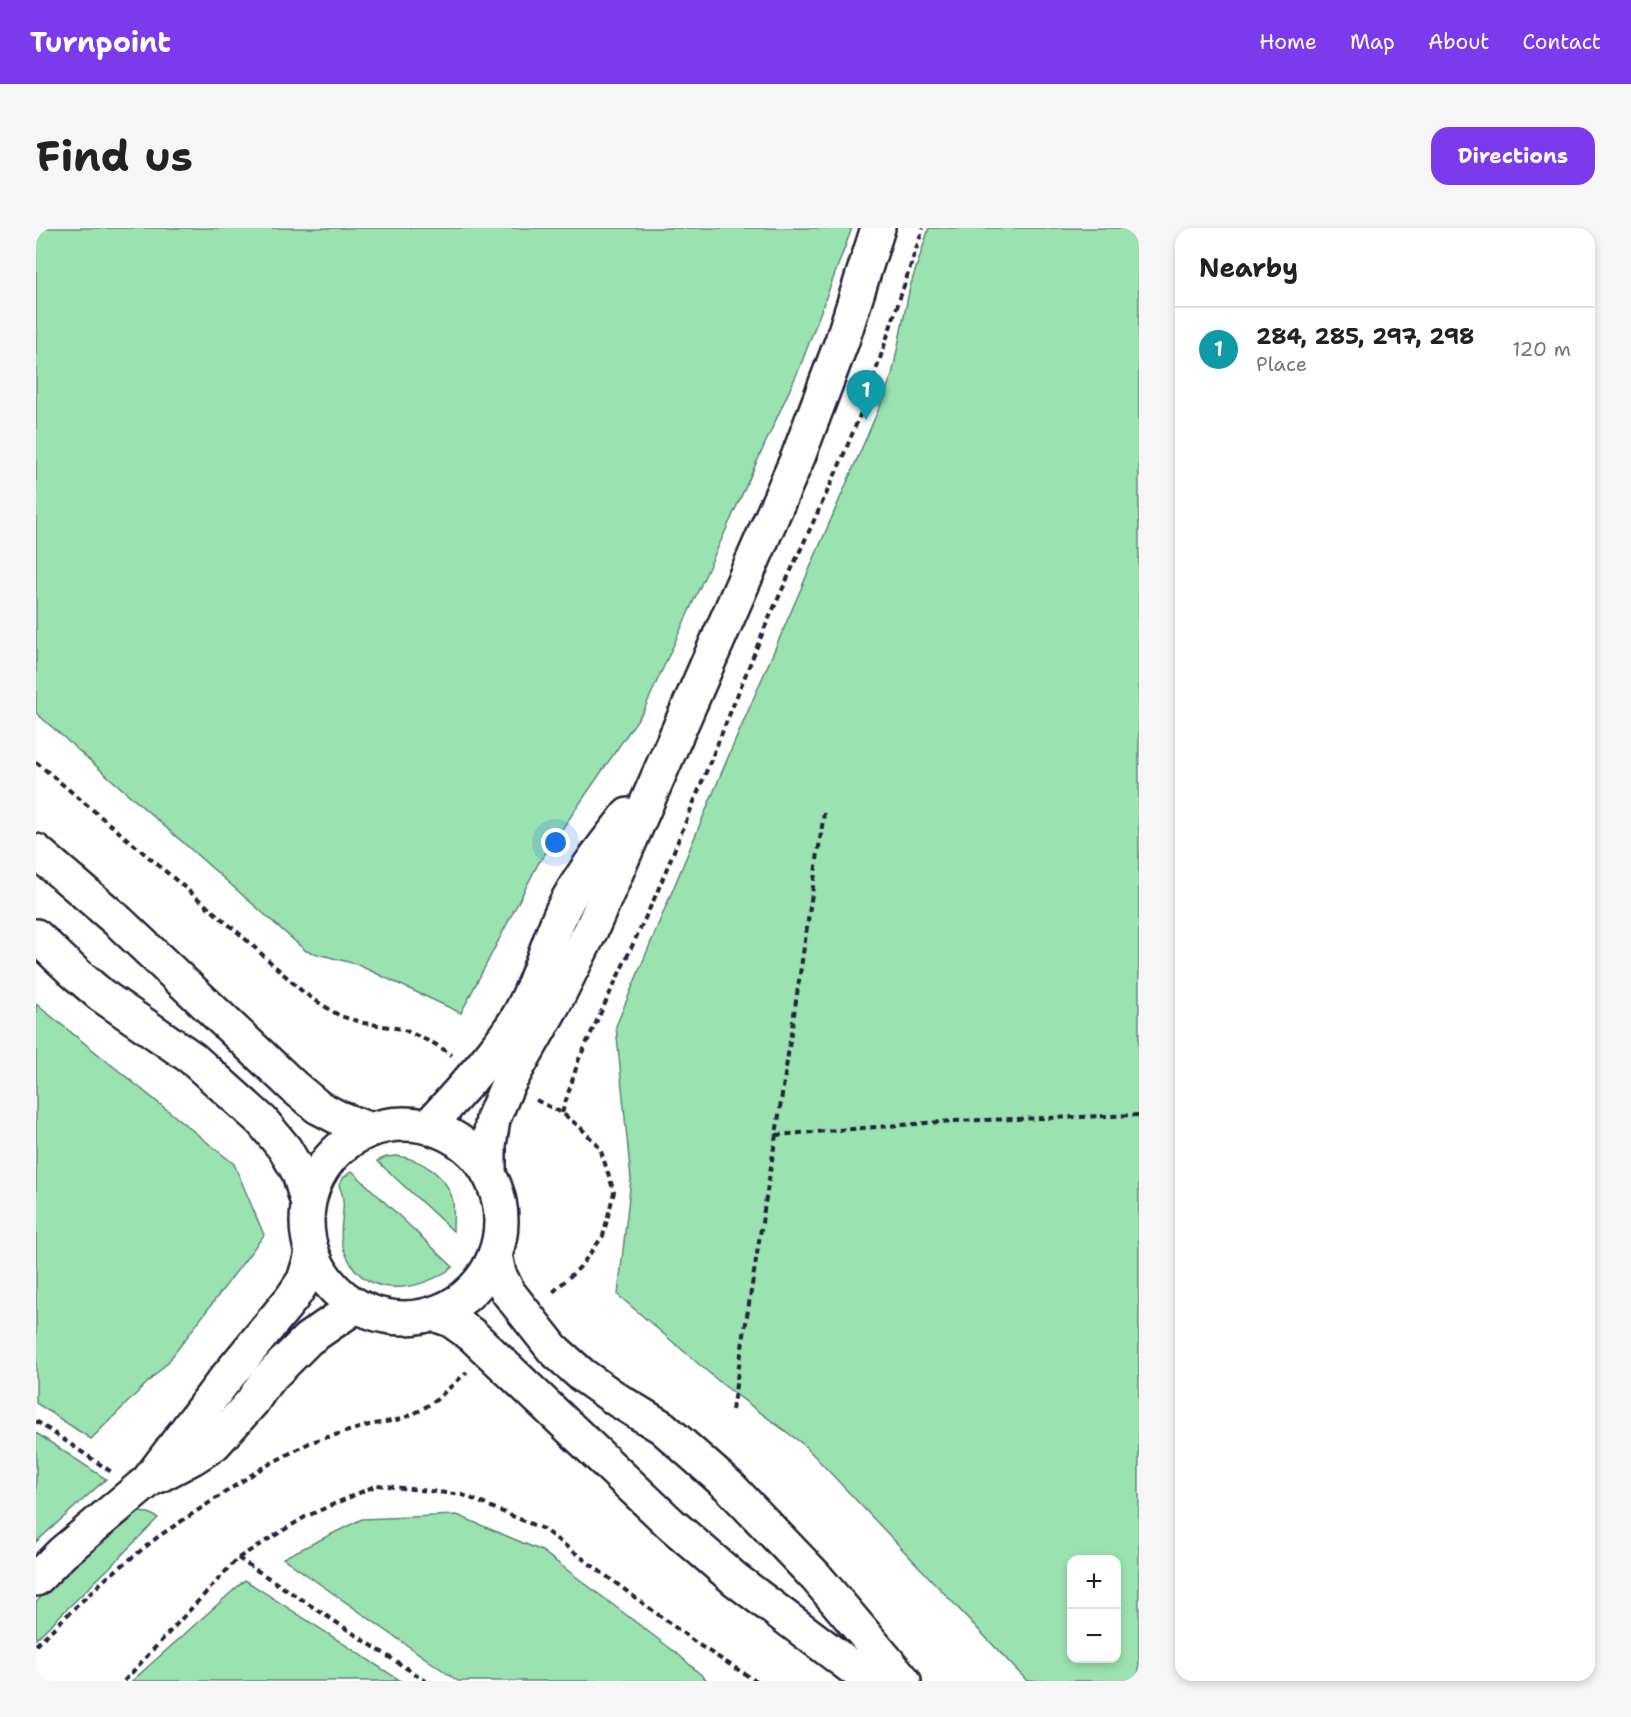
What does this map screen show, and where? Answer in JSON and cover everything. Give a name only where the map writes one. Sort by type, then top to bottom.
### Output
[{"type":"main road","points":[[489,1174],[489,1145],[494,1119],[507,1086],[557,998],[592,928],[798,457],[842,341],[878,228]]},
{"type":"main road","points":[[428,1127],[479,1072],[516,1020],[564,908],[590,864],[656,778]]},
{"type":"main road","points":[[36,851],[119,922],[310,1101],[339,1118],[370,1130]]},
{"type":"main road","points":[[36,936],[101,995],[192,1058],[262,1121],[290,1157],[308,1204]]},
{"type":"main road","points":[[408,1124],[428,1127],[457,1138],[474,1153],[489,1174],[499,1200],[501,1227],[495,1255],[471,1290],[457,1302],[434,1314],[408,1318],[381,1316],[356,1306],[338,1293],[323,1276],[312,1254],[307,1229],[308,1204],[320,1173],[332,1156],[346,1144],[370,1130],[388,1125],[408,1124]]},
{"type":"main road","points":[[143,1485],[292,1298],[304,1280],[312,1254]]},
{"type":"main road","points":[[495,1255],[499,1274],[508,1292],[553,1349],[582,1375],[619,1401],[662,1426],[730,1487],[823,1585],[904,1681]]},
{"type":"main road","points":[[36,1579],[62,1553],[143,1485],[214,1444],[252,1402],[266,1382],[308,1340],[356,1306]]},
{"type":"main road","points":[[434,1314],[451,1320],[465,1330],[679,1531],[736,1580],[870,1681]]},
{"type":"path","points":[[562,1113],[579,1059],[656,895],[765,627],[864,406],[923,228]]},
{"type":"path","points":[[36,762],[242,935],[304,993],[340,1016],[364,1023],[402,1029],[435,1044],[479,1072]]},
{"type":"path","points":[[732,1410],[824,813]]},
{"type":"path","points":[[507,1086],[562,1113],[581,1128],[600,1148],[614,1192],[603,1236],[580,1267],[527,1317]]},
{"type":"path","points":[[776,1135],[952,1121],[1139,1115]]},
{"type":"path","points":[[36,1645],[104,1580],[159,1536],[262,1468],[311,1442],[369,1425],[402,1419],[421,1410],[436,1400],[490,1353]]},
{"type":"path","points":[[36,1421],[143,1485]]},
{"type":"path","points":[[124,1681],[238,1558],[305,1517],[376,1485],[463,1495],[543,1529],[699,1645],[756,1681]]},
{"type":"path","points":[[238,1558],[426,1681]]},
{"type":"green space","points":[[36,228],[852,228],[800,367],[644,710],[538,864],[461,1013],[356,964],[306,951],[36,713]]},
{"type":"green space","points":[[929,228],[1139,228],[1139,1681],[1027,1681],[804,1445],[722,1384],[618,1295],[631,1179],[616,1026],[892,375],[910,287]]},
{"type":"green space","points":[[36,1004],[234,1164],[264,1235],[168,1362],[91,1439],[36,1403]]},
{"type":"green space","points":[[397,1156],[424,1165],[446,1184],[453,1202],[453,1231],[377,1161]]},
{"type":"green space","points":[[352,1171],[453,1267],[428,1281],[400,1287],[386,1287],[373,1283],[361,1275],[346,1254],[341,1235],[343,1201],[339,1185],[343,1178]]},
{"type":"green space","points":[[36,1433],[106,1479],[36,1542]]},
{"type":"green space","points":[[136,1512],[149,1513],[158,1518],[36,1639],[36,1602],[122,1521]]},
{"type":"green space","points":[[457,1515],[542,1551],[679,1655],[708,1681],[458,1681],[283,1558],[362,1519]]},
{"type":"green space","points":[[245,1580],[401,1681],[132,1681]]},
{"type":"place","name":"284, 285, 297, 298","points":[[866,420]]}]
